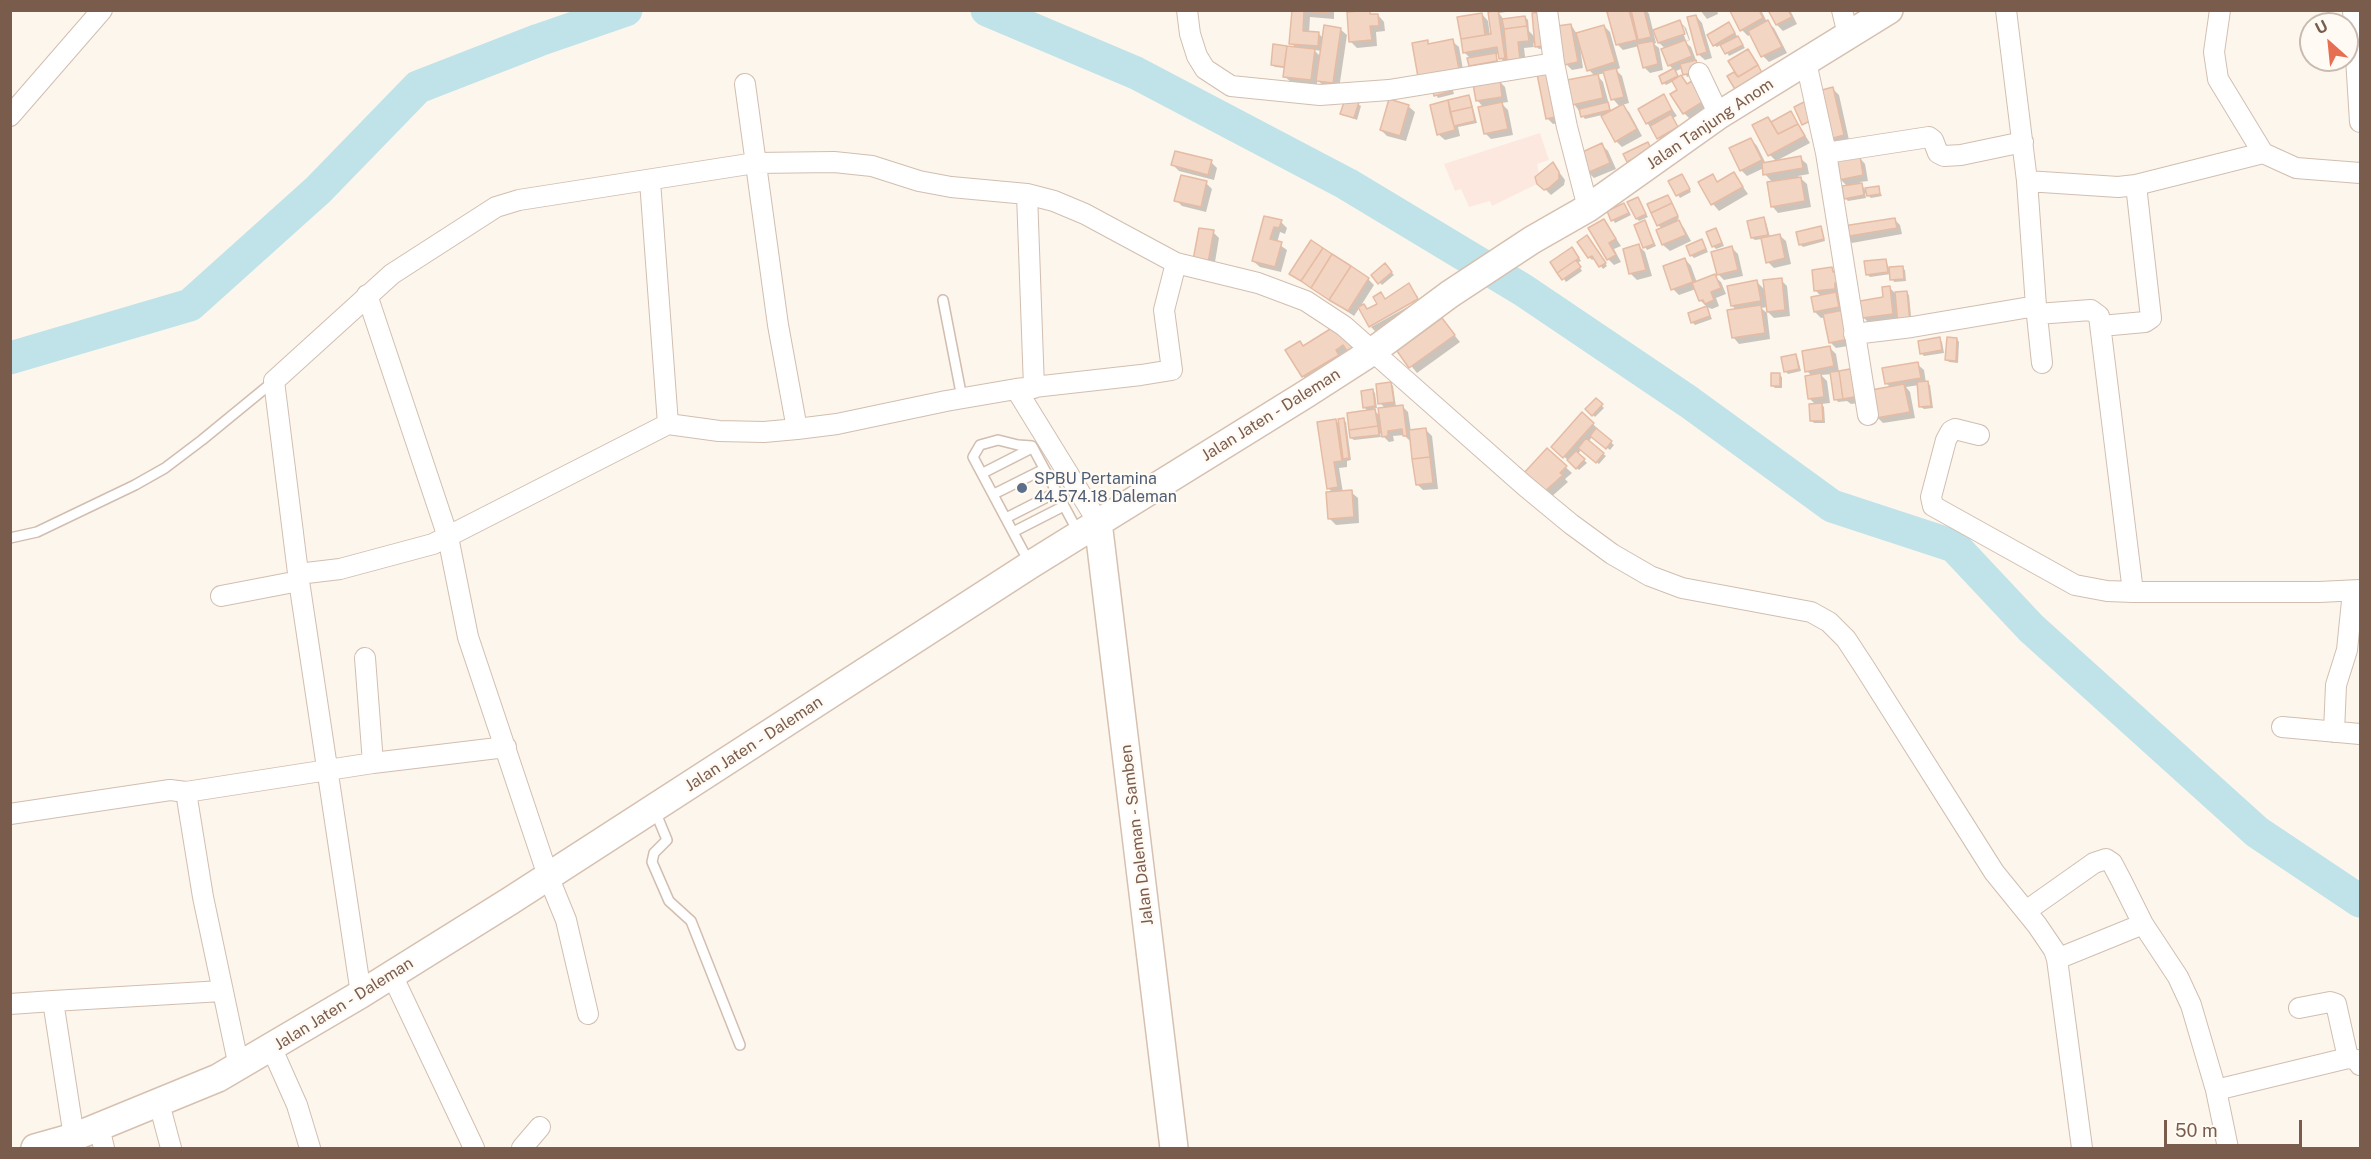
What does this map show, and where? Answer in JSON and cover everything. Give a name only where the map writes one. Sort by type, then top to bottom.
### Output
[{"type":"main road","name":"Jalan Tanjung Anom","points":[[1450,294],[1532,240],[1588,208],[1719,115],[1806,62],[1845,23],[1889,10]]},
{"type":"main road","name":"Jalan Jaten - Daleman","points":[[35,1149],[92,1138],[159,1103],[218,1078],[272,1049],[654,809],[1030,565],[1373,351],[1450,294]]},
{"type":"main road","name":"Jalan Daleman - Samben","points":[[1089,528],[1174,1149]]},
{"type":"street","points":[[10,116],[102,10]]},
{"type":"street","points":[[1187,10],[1190,34],[1197,56],[1205,69],[1231,86],[1320,95],[1389,90],[1554,63]]},
{"type":"street","points":[[1546,10],[1567,127],[1588,208]]},
{"type":"street","points":[[2006,10],[2027,181],[2042,363]]},
{"type":"street","points":[[2220,10],[2214,52],[2218,79],[2263,153],[2296,168],[2361,173]]},
{"type":"street","points":[[2353,10],[2361,122]]},
{"type":"street","points":[[1806,62],[1826,153],[1868,415]]},
{"type":"street","points":[[1699,73],[1719,115]]},
{"type":"street","points":[[746,84],[778,325],[797,429]]},
{"type":"street","points":[[1826,153],[1929,137],[1933,140],[1938,153],[1951,156],[2023,142]]},
{"type":"street","points":[[2027,181],[2101,187],[2136,185],[2263,153]]},
{"type":"street","points":[[361,994],[298,578],[274,381],[392,274],[496,207],[519,200],[650,187],[756,168],[818,160],[872,166],[919,181],[951,187],[1054,201],[1085,214],[1176,263],[1258,283],[1296,297],[1344,326],[1525,486],[1612,554],[1650,576],[1682,588],[1811,612],[1829,622],[1846,639],[1994,872],[2051,944],[2057,959],[2082,1149]]},
{"type":"street","points":[[2101,326],[2145,322],[2151,318],[2136,185]]},
{"type":"street","points":[[650,187],[668,424]]},
{"type":"street","points":[[1027,199],[1025,389],[1089,528]]},
{"type":"street","points":[[221,596],[433,544],[668,424],[719,431],[764,432],[797,429],[837,424],[962,398],[1172,370],[1164,310],[1176,263]]},
{"type":"street","points":[[367,296],[448,537],[468,637],[548,876],[566,920],[577,958],[588,1014]]},
{"type":"street","points":[[1854,334],[2036,310],[2091,310],[2099,316],[2133,592]]},
{"type":"street","points":[[1979,435],[1955,429],[1951,431],[1946,440],[1931,497],[1933,506],[2075,585],[2107,591],[2133,592],[2357,591],[2346,657],[2337,685],[2334,732]]},
{"type":"street","points":[[365,658],[373,763]]},
{"type":"street","points":[[2282,727],[2361,734]]},
{"type":"street","points":[[10,814],[170,790],[186,792],[373,763],[506,747]]},
{"type":"street","points":[[186,792],[203,897],[239,1067]]},
{"type":"street","points":[[2026,911],[2094,863],[2106,859],[2112,863],[2143,924],[2185,991],[2191,1005],[2216,1090],[2228,1149]]},
{"type":"street","points":[[2057,959],[2143,924]]},
{"type":"street","points":[[392,975],[474,1149]]},
{"type":"street","points":[[10,1004],[222,991]]},
{"type":"street","points":[[52,1001],[92,1138]]},
{"type":"street","points":[[2216,1090],[2354,1061],[2336,1004],[2330,1002],[2299,1008]]},
{"type":"street","points":[[272,1049],[297,1105],[310,1149]]},
{"type":"street","points":[[159,1103],[171,1149]]},
{"type":"street","points":[[522,1149],[540,1127]]},
{"type":"lane","points":[[943,300],[962,398]]},
{"type":"lane","points":[[10,538],[38,532],[135,485],[202,441],[274,381]]},
{"type":"lane","points":[[1030,565],[973,457],[980,446],[998,440],[1018,446],[1029,445],[1064,506],[1089,528]]},
{"type":"lane","points":[[983,473],[1032,448]]},
{"type":"lane","points":[[993,494],[1044,469]]},
{"type":"lane","points":[[1006,518],[1057,492]]},
{"type":"lane","points":[[1013,532],[1064,506]]},
{"type":"lane","points":[[654,809],[667,840],[654,853],[652,862],[669,901],[691,921],[740,1046]]},
{"type":"shaded area","points":[[1540,133],[1549,160],[1537,164],[1539,174],[1537,184],[1492,206],[1490,201],[1469,207],[1461,189],[1455,191],[1444,164]]},
{"type":"building","points":[[1292,10],[1328,10],[1328,13],[1304,11],[1303,31],[1319,32],[1318,46],[1289,44]]},
{"type":"building","points":[[1370,10],[1370,14],[1378,14],[1379,26],[1370,26],[1372,40],[1349,42],[1347,12]]},
{"type":"building","points":[[1498,10],[1505,58],[1499,59],[1497,47],[1463,53],[1461,39],[1491,34],[1488,12]]},
{"type":"building","points":[[1629,10],[1637,40],[1616,45],[1607,12]]},
{"type":"building","points":[[1631,10],[1644,10],[1651,37],[1638,40]]},
{"type":"building","points":[[1759,10],[1763,18],[1740,31],[1730,11]]},
{"type":"building","points":[[1768,10],[1788,10],[1792,17],[1776,25]]},
{"type":"building","points":[[1540,12],[1543,46],[1535,47],[1532,13]]},
{"type":"building","points":[[1482,13],[1485,35],[1461,39],[1457,17]]},
{"type":"building","points":[[1696,15],[1707,52],[1697,55],[1687,17]]},
{"type":"building","points":[[1525,16],[1527,26],[1504,29],[1502,19]]},
{"type":"building","points":[[1680,20],[1685,34],[1658,43],[1653,30]]},
{"type":"building","points":[[1768,20],[1782,47],[1761,57],[1748,31]]},
{"type":"building","points":[[1729,22],[1735,33],[1713,46],[1707,35]]},
{"type":"building","points":[[1571,24],[1578,62],[1564,65],[1557,26]]},
{"type":"building","points":[[1324,25],[1341,28],[1333,83],[1316,81]]},
{"type":"building","points":[[1604,25],[1615,62],[1587,71],[1576,33]]},
{"type":"building","points":[[1527,26],[1529,41],[1518,42],[1520,59],[1507,60],[1504,29]]},
{"type":"building","points":[[1738,36],[1743,45],[1725,54],[1720,45]]},
{"type":"building","points":[[1453,39],[1459,69],[1418,77],[1412,43],[1428,40],[1428,44]]},
{"type":"building","points":[[1685,40],[1692,56],[1668,66],[1661,49]]},
{"type":"building","points":[[1653,41],[1658,64],[1643,68],[1637,44]]},
{"type":"building","points":[[1273,44],[1287,46],[1284,67],[1271,65]]},
{"type":"building","points":[[1287,46],[1315,49],[1311,80],[1283,77]]},
{"type":"building","points":[[1748,49],[1758,65],[1738,77],[1728,61]]},
{"type":"building","points":[[1496,53],[1497,61],[1469,66],[1467,58]]},
{"type":"building","points":[[1696,60],[1699,71],[1683,75],[1680,64]]},
{"type":"building","points":[[1758,65],[1763,75],[1739,96],[1727,76],[1734,72],[1738,77]]},
{"type":"building","points":[[1616,68],[1624,97],[1611,100],[1603,71]]},
{"type":"building","points":[[1674,68],[1678,76],[1662,84],[1659,76]]},
{"type":"building","points":[[1547,73],[1555,117],[1546,119],[1537,74]]},
{"type":"building","points":[[1598,74],[1603,98],[1572,105],[1567,80]]},
{"type":"building","points":[[1681,75],[1687,84],[1692,81],[1704,101],[1683,114],[1670,94],[1677,90],[1672,81]]},
{"type":"building","points":[[1500,79],[1502,97],[1476,101],[1473,84]]},
{"type":"building","points":[[1450,83],[1452,91],[1434,96],[1432,87]]},
{"type":"building","points":[[1833,87],[1844,135],[1830,139],[1818,91]]},
{"type":"building","points":[[1664,94],[1672,110],[1646,124],[1638,109]]},
{"type":"building","points":[[1469,95],[1472,107],[1450,112],[1448,100]]},
{"type":"building","points":[[1345,99],[1359,102],[1354,118],[1340,114]]},
{"type":"building","points":[[1389,99],[1409,105],[1400,136],[1380,130]]},
{"type":"building","points":[[1448,100],[1455,130],[1437,135],[1430,105]]},
{"type":"building","points":[[1808,100],[1816,118],[1802,125],[1794,107]]},
{"type":"building","points":[[1502,102],[1508,129],[1484,134],[1478,107]]},
{"type":"building","points":[[1608,102],[1610,110],[1581,117],[1579,109]]},
{"type":"building","points":[[1623,104],[1637,129],[1615,142],[1601,116]]},
{"type":"building","points":[[1472,107],[1475,121],[1454,126],[1450,112]]},
{"type":"building","points":[[1791,111],[1798,124],[1778,134],[1771,122]]},
{"type":"building","points":[[1671,114],[1678,127],[1657,139],[1650,126]]},
{"type":"building","points":[[1768,117],[1778,134],[1798,124],[1805,136],[1768,156],[1752,125]]},
{"type":"building","points":[[1751,138],[1762,160],[1740,171],[1729,148]]},
{"type":"building","points":[[1648,142],[1652,150],[1627,162],[1623,154]]},
{"type":"building","points":[[1602,143],[1610,163],[1587,173],[1578,154]]},
{"type":"building","points":[[1175,151],[1212,160],[1208,175],[1171,165]]},
{"type":"building","points":[[1801,156],[1803,168],[1763,175],[1762,163]]},
{"type":"building","points":[[1860,156],[1863,175],[1839,180],[1836,160]]},
{"type":"building","points":[[1553,162],[1559,172],[1559,179],[1544,190],[1537,184],[1535,177]]},
{"type":"building","points":[[1734,172],[1743,187],[1711,205],[1698,182],[1713,174],[1717,182]]},
{"type":"building","points":[[1682,174],[1690,189],[1676,196],[1668,181]]},
{"type":"building","points":[[1181,175],[1207,181],[1201,207],[1174,201]]},
{"type":"building","points":[[1801,177],[1805,201],[1771,207],[1767,182]]},
{"type":"building","points":[[1862,183],[1864,195],[1844,199],[1842,186]]},
{"type":"building","points":[[1879,186],[1880,194],[1867,196],[1865,188]]},
{"type":"building","points":[[1668,195],[1672,203],[1651,213],[1647,204]]},
{"type":"building","points":[[1638,197],[1646,214],[1636,219],[1627,202]]},
{"type":"building","points":[[1624,203],[1629,213],[1611,221],[1607,211]]},
{"type":"building","points":[[1672,203],[1678,216],[1657,226],[1651,213]]},
{"type":"building","points":[[1264,216],[1282,220],[1279,228],[1274,227],[1270,239],[1282,242],[1275,267],[1252,261]]},
{"type":"building","points":[[1764,217],[1768,235],[1751,238],[1747,221]]},
{"type":"building","points":[[1895,218],[1897,228],[1844,237],[1843,226]]},
{"type":"building","points":[[1604,219],[1616,239],[1609,243],[1616,255],[1607,260],[1588,228]]},
{"type":"building","points":[[1645,220],[1654,244],[1643,248],[1634,225]]},
{"type":"building","points":[[1679,220],[1686,235],[1662,245],[1656,230]]},
{"type":"building","points":[[1821,226],[1824,239],[1799,245],[1796,232]]},
{"type":"building","points":[[1199,228],[1214,230],[1208,263],[1193,260]]},
{"type":"building","points":[[1716,228],[1722,243],[1712,247],[1706,232]]},
{"type":"building","points":[[1780,234],[1785,258],[1766,263],[1761,238]]},
{"type":"building","points":[[1587,235],[1606,263],[1599,267],[1592,256],[1588,258],[1577,242]]},
{"type":"building","points":[[1702,239],[1706,249],[1690,256],[1686,246]]},
{"type":"building","points":[[1311,240],[1323,248],[1301,281],[1289,274]]},
{"type":"building","points":[[1639,244],[1646,270],[1629,274],[1623,249]]},
{"type":"building","points":[[1732,246],[1738,270],[1717,275],[1711,252]]},
{"type":"building","points":[[1572,247],[1579,258],[1557,273],[1550,262]]},
{"type":"building","points":[[1323,248],[1332,254],[1311,288],[1301,281]]},
{"type":"building","points":[[1332,254],[1351,266],[1329,300],[1311,288]]},
{"type":"building","points":[[1685,258],[1693,282],[1671,290],[1663,266]]},
{"type":"building","points":[[1886,259],[1888,272],[1866,275],[1864,261]]},
{"type":"building","points":[[1576,260],[1581,267],[1562,280],[1557,273]]},
{"type":"building","points":[[1385,263],[1392,272],[1378,284],[1371,275]]},
{"type":"building","points":[[1351,266],[1369,278],[1348,311],[1329,300]]},
{"type":"building","points":[[1903,266],[1904,279],[1890,280],[1889,267]]},
{"type":"building","points":[[1832,267],[1833,272],[1837,271],[1838,283],[1835,283],[1835,289],[1814,291],[1812,270]]},
{"type":"building","points":[[1715,274],[1721,288],[1711,292],[1714,300],[1705,304],[1703,300],[1699,301],[1692,283]]},
{"type":"building","points":[[1782,278],[1785,310],[1767,312],[1763,280]]},
{"type":"building","points":[[1757,280],[1761,301],[1731,306],[1727,286]]},
{"type":"building","points":[[1409,283],[1418,299],[1369,327],[1358,307],[1364,304],[1367,309],[1377,304],[1373,297],[1381,292],[1385,299]]},
{"type":"building","points":[[1890,286],[1893,314],[1862,318],[1860,301],[1883,297],[1882,287]]},
{"type":"building","points":[[1907,291],[1910,323],[1898,325],[1895,292]]},
{"type":"building","points":[[1836,292],[1839,307],[1814,312],[1811,297]]},
{"type":"building","points":[[1761,305],[1765,333],[1732,338],[1727,310]]},
{"type":"building","points":[[1707,306],[1710,316],[1691,323],[1688,313]]},
{"type":"building","points":[[1844,310],[1849,339],[1829,343],[1823,314]]},
{"type":"building","points":[[1442,318],[1455,335],[1409,368],[1397,351]]},
{"type":"building","points":[[1335,326],[1356,345],[1347,351],[1343,345],[1336,350],[1339,355],[1302,377],[1285,350],[1300,341],[1303,346]]},
{"type":"building","points":[[1940,337],[1942,350],[1920,354],[1918,341]]},
{"type":"building","points":[[1947,337],[1957,338],[1956,361],[1945,360]]},
{"type":"building","points":[[1830,346],[1834,366],[1805,372],[1802,351]]},
{"type":"building","points":[[1796,354],[1799,369],[1784,372],[1781,357]]},
{"type":"building","points":[[1918,362],[1921,378],[1885,384],[1882,368]]},
{"type":"building","points":[[1855,368],[1859,396],[1843,399],[1839,371]]},
{"type":"building","points":[[1839,371],[1843,399],[1834,400],[1830,372]]},
{"type":"building","points":[[1771,373],[1780,373],[1780,386],[1771,386]]},
{"type":"building","points":[[1821,373],[1824,397],[1808,399],[1805,376]]},
{"type":"building","points":[[1928,381],[1931,406],[1919,407],[1917,382]]},
{"type":"building","points":[[1391,382],[1394,402],[1378,404],[1376,384]]},
{"type":"building","points":[[1904,384],[1910,412],[1876,418],[1871,390]]},
{"type":"building","points":[[1373,389],[1375,406],[1363,408],[1361,391]]},
{"type":"building","points":[[1596,398],[1603,404],[1592,416],[1585,409]]},
{"type":"building","points":[[1822,403],[1823,421],[1810,421],[1809,404]]},
{"type":"building","points":[[1403,405],[1407,436],[1403,436],[1402,429],[1388,431],[1388,436],[1382,437],[1378,408]]},
{"type":"building","points":[[1375,409],[1378,426],[1349,430],[1347,413]]},
{"type":"building","points":[[1582,412],[1594,423],[1563,458],[1551,447]]},
{"type":"building","points":[[1344,418],[1349,458],[1343,459],[1338,419]]},
{"type":"building","points":[[1336,419],[1342,461],[1334,462],[1338,487],[1327,489],[1317,422]]},
{"type":"building","points":[[1378,426],[1379,435],[1350,438],[1349,430]]},
{"type":"building","points":[[1426,428],[1430,457],[1412,459],[1409,430]]},
{"type":"building","points":[[1596,428],[1612,441],[1606,449],[1590,436]]},
{"type":"building","points":[[1586,438],[1604,453],[1596,463],[1578,448]]},
{"type":"building","points":[[1547,448],[1567,466],[1560,473],[1563,475],[1543,493],[1523,474]]},
{"type":"building","points":[[1576,451],[1585,459],[1576,469],[1567,460]]},
{"type":"building","points":[[1430,457],[1433,483],[1416,485],[1412,459]]},
{"type":"building","points":[[1352,490],[1354,517],[1328,519],[1326,492]]},
{"type":"waterway","points":[[10,358],[190,305],[318,190],[418,87],[539,40],[626,10]]},
{"type":"waterway","points":[[987,10],[1136,73],[1347,184],[1523,290],[1689,402],[1832,506],[1954,546],[2031,628],[2257,832],[2360,901]]},
{"type":"place","name":"SPBU Pertamina 44.574.18 Daleman","points":[[1022,488]]}]
